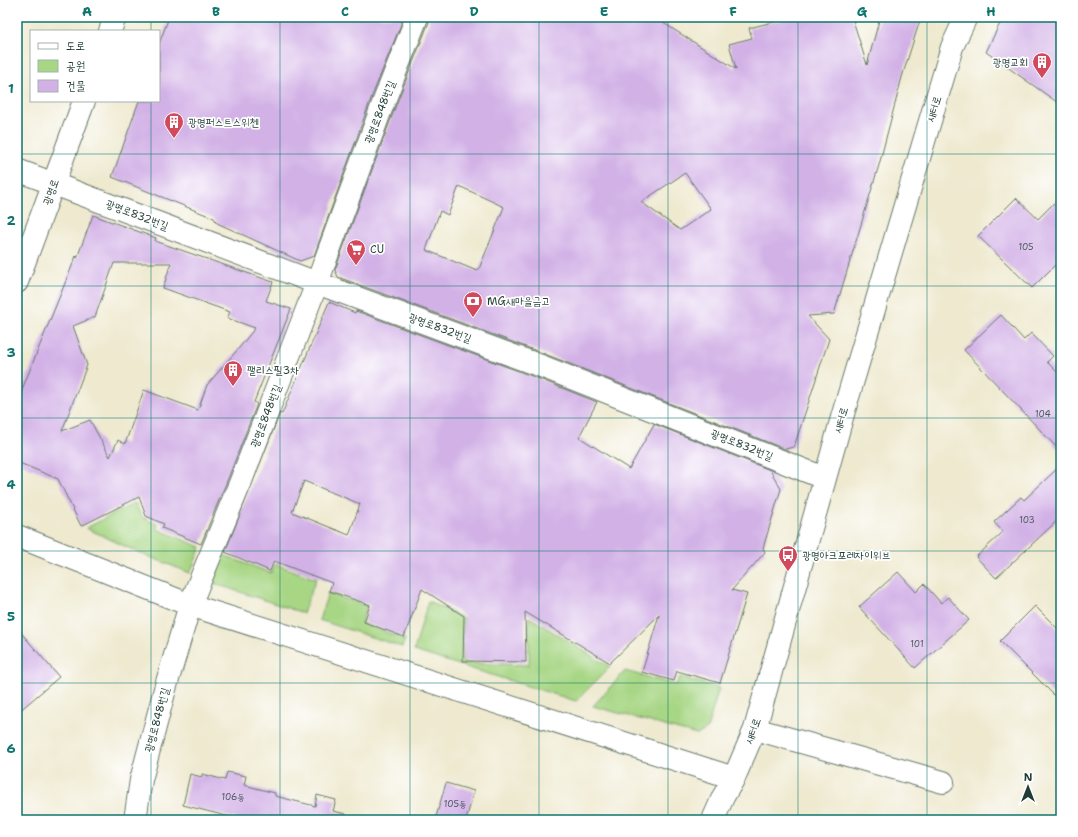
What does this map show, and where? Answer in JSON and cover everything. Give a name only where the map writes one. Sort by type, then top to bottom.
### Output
[{"type":"street","points":[[110,30],[115,17]]},
{"type":"street","name":"광명로848번길","points":[[135,820],[141,780],[165,689],[190,605],[241,481],[317,283],[381,108],[417,17]]},
{"type":"street","name":"새터로","points":[[713,820],[734,778],[755,728],[824,478],[952,47],[966,17]]},
{"type":"street","name":"광명로","points":[[17,282],[84,102]]},
{"type":"street","name":"광명로832번길","points":[[17,170],[541,366],[824,478]]},
{"type":"street","points":[[17,536],[190,605],[734,778]]},
{"type":"street","points":[[755,728],[943,782]]},
{"type":"green space","points":[[135,503],[142,517],[158,525],[157,529],[201,547],[190,573],[135,551],[86,528]]},
{"type":"green space","points":[[223,555],[271,573],[275,564],[316,579],[303,613],[213,583]]},
{"type":"green space","points":[[328,593],[367,606],[361,623],[405,639],[402,647],[319,620]]},
{"type":"green space","points":[[428,601],[463,618],[462,663],[529,665],[529,617],[610,667],[576,701],[414,651]]},
{"type":"green space","points":[[625,671],[676,685],[680,677],[719,688],[707,729],[697,735],[593,706]]},
{"type":"building","points":[[169,17],[404,17],[372,96],[314,256],[300,261],[217,223],[214,218],[112,177],[139,102],[160,102],[160,41]]},
{"type":"building","points":[[429,17],[654,17],[736,69],[729,44],[752,38],[749,28],[781,20],[785,17],[852,17],[867,65],[880,17],[921,17],[902,77],[879,165],[834,314],[808,316],[829,339],[794,447],[785,449],[545,354],[338,277],[335,270],[396,105],[429,22]],"holes":[[[685,173],[711,209],[680,230],[641,202]],[[459,186],[504,207],[477,271],[426,250],[440,211],[448,215]]]},
{"type":"building","name":"광명교회","points":[[1003,17],[1061,17],[1061,105],[986,52]]},
{"type":"building","points":[[1061,196],[1061,259],[1032,288],[978,236],[1016,198],[1038,219]]},
{"type":"building","points":[[93,215],[156,238],[155,241],[273,282],[266,301],[291,309],[254,402],[257,404],[201,544],[162,528],[164,524],[146,516],[139,497],[81,526],[58,479],[17,462],[17,406],[23,387],[76,256],[77,258]],"holes":[[[114,263],[171,263],[163,288],[230,312],[227,318],[255,328],[207,385],[198,410],[144,390],[125,444],[118,440],[110,457],[90,420],[62,431],[87,365],[73,326],[95,317]]]},
{"type":"building","points":[[329,302],[355,313],[356,311],[537,378],[597,402],[579,437],[629,469],[654,424],[770,470],[781,489],[763,548],[765,552],[732,590],[747,594],[720,683],[677,671],[674,681],[642,672],[659,615],[610,663],[525,612],[526,662],[463,661],[464,616],[422,589],[404,637],[364,622],[370,605],[329,591],[332,583],[274,561],[270,571],[225,552],[280,413],[282,414]],"holes":[[[304,481],[360,504],[349,535],[292,512]]]},
{"type":"building","points":[[1001,315],[1024,340],[1031,333],[1053,356],[1047,362],[1061,376],[1061,452],[964,350]]},
{"type":"building","points":[[1061,465],[1061,517],[996,578],[976,557],[1003,532],[994,522],[1021,497],[1024,500]]},
{"type":"building","points":[[898,572],[916,592],[924,584],[941,603],[948,597],[969,620],[915,668],[859,607]]},
{"type":"building","points":[[1035,606],[1061,632],[1061,702],[1000,641]]},
{"type":"building","points":[[17,628],[59,677],[17,713]]},
{"type":"building","points":[[227,772],[246,776],[244,785],[275,793],[275,796],[315,806],[317,795],[336,800],[333,811],[346,814],[345,820],[242,820],[183,805],[190,774],[202,777],[202,774],[225,780]]},
{"type":"building","points":[[446,783],[474,791],[466,820],[435,820]]},
{"type":"place","name":"광명교회","points":[[1042,79]]},
{"type":"place","name":"광명퍼스트스위첸","points":[[174,139]]},
{"type":"place","name":"CU","points":[[356,266]]},
{"type":"place","name":"MG새마을금고","points":[[473,318]]},
{"type":"place","name":"팰리스필3차","points":[[233,387]]},
{"type":"place","name":"광명아크포레자이위브","points":[[788,572]]}]
